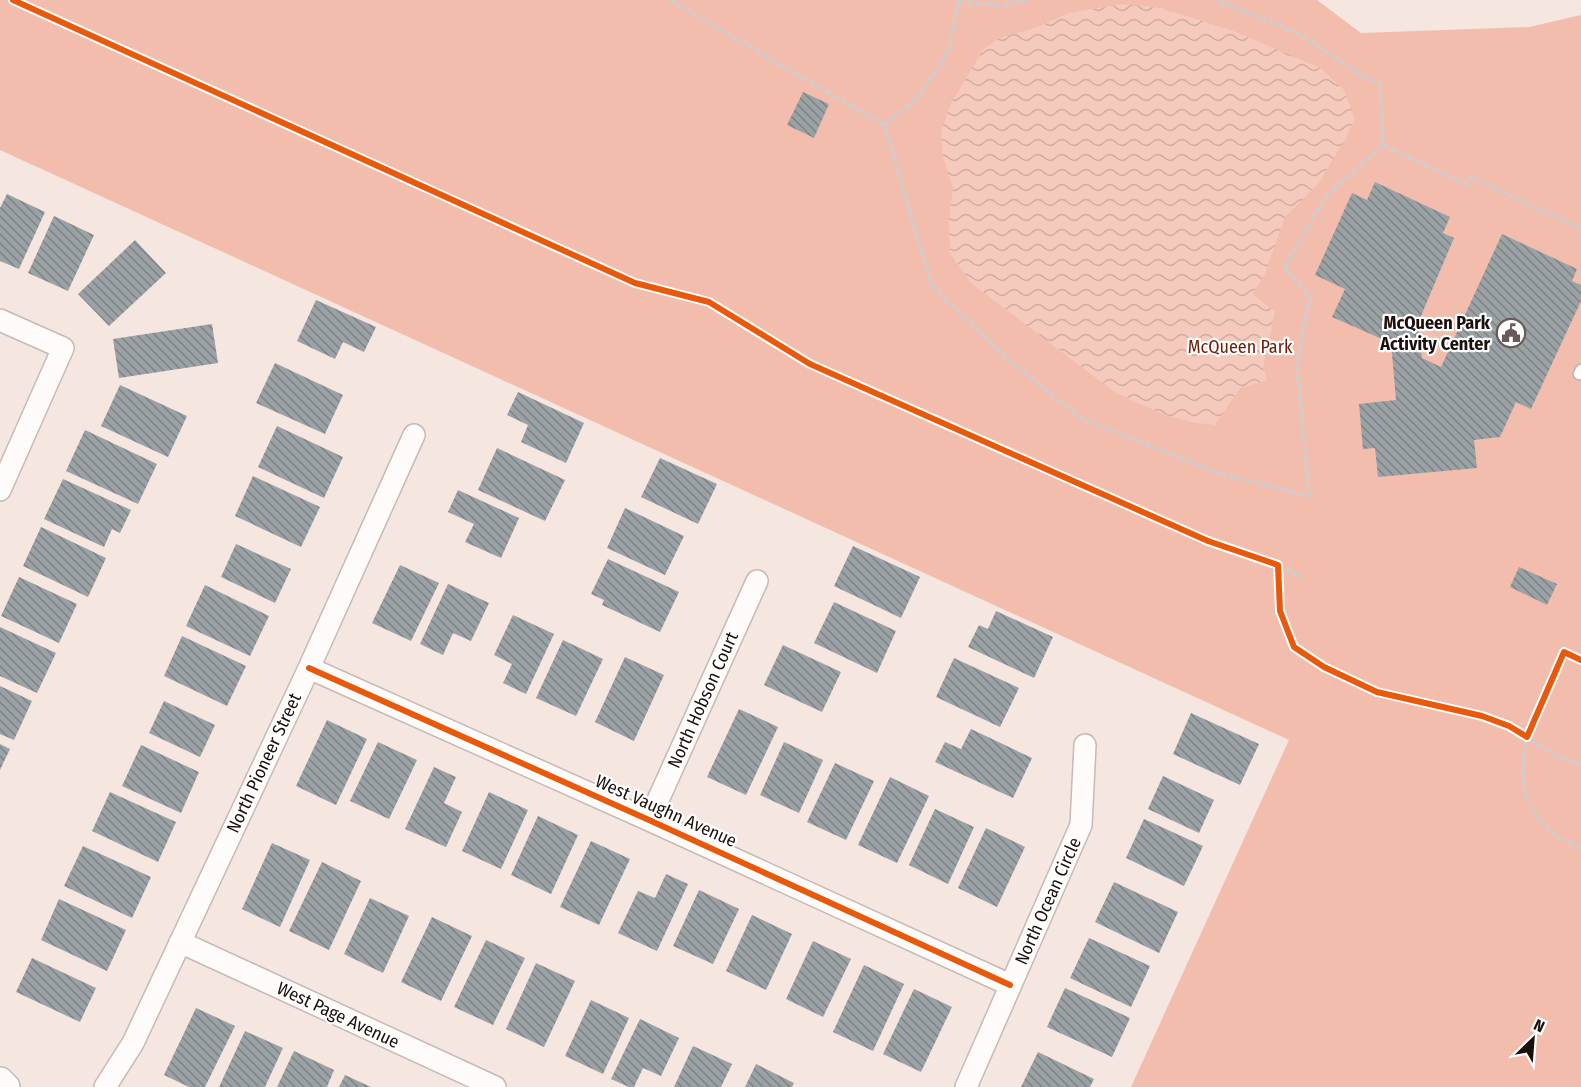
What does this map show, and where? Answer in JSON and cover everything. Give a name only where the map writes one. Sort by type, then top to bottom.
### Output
[{"type":"street","points":[[0,320],[63,348],[0,490]]},
{"type":"street","name":"North Pioneer Street","points":[[105,1087],[133,1044],[309,668],[414,435]]},
{"type":"street","name":"North Hobson Court","points":[[649,820],[757,581]]},
{"type":"street","name":"West Vaughn Avenue","points":[[309,668],[1010,985]]},
{"type":"street","name":"North Ocean Circle","points":[[966,1087],[1081,825],[1084,745]]},
{"type":"street","name":"West Page Avenue","points":[[180,942],[495,1087]]},
{"type":"street","points":[[0,1081],[6,1087]]},
{"type":"path","points":[[13,0],[635,283],[709,302],[810,364],[1208,541],[1278,565],[1300,577]]},
{"type":"path","points":[[670,0],[884,125],[933,286],[1005,357],[1081,418],[1218,473],[1309,495],[1297,363],[1310,295],[1284,268],[1326,196],[1383,145]]},
{"type":"path","points":[[884,125],[917,99],[948,52],[959,1],[1000,5],[1030,0]]},
{"type":"path","points":[[1216,0],[1300,34],[1362,76],[1380,83],[1383,145]]},
{"type":"path","points":[[1383,145],[1467,184],[1471,177],[1581,229]]},
{"type":"path","points":[[1278,565],[1280,612],[1294,647],[1324,667],[1377,692],[1482,716],[1509,726],[1558,757],[1581,765]]},
{"type":"path","points":[[1581,660],[1564,652],[1527,737],[1522,764],[1528,801],[1543,824],[1581,849]]},
{"type":"green space","name":"McQueen Park","points":[[0,0],[1317,0],[1361,33],[1529,27],[1581,15],[1581,1087],[1131,1087],[1289,740],[0,150]]},
{"type":"water","points":[[1122,4],[1161,8],[1233,31],[1320,68],[1344,90],[1355,119],[1318,184],[1285,217],[1264,276],[1252,294],[1275,312],[1263,368],[1267,380],[1240,388],[1215,425],[1165,415],[1116,393],[971,283],[950,253],[949,218],[953,189],[943,157],[941,132],[951,103],[984,49],[998,39],[1035,28],[1069,13]]},
{"type":"building","points":[[803,92],[829,104],[814,138],[787,125]]},
{"type":"building","name":"McQueen Park Activity Center","points":[[1375,182],[1450,217],[1443,233],[1454,238],[1418,323],[1422,358],[1441,367],[1502,234],[1577,269],[1572,281],[1581,285],[1581,301],[1531,409],[1516,402],[1500,437],[1474,440],[1477,468],[1378,477],[1375,448],[1363,449],[1359,404],[1396,400],[1391,343],[1332,317],[1345,289],[1315,275],[1352,193],[1367,200]]},
{"type":"building","points":[[7,194],[45,212],[19,269],[0,261],[0,208]]},
{"type":"building","points":[[54,216],[94,235],[68,291],[28,273]]},
{"type":"building","points":[[135,240],[166,273],[109,326],[78,294]]},
{"type":"building","points":[[316,300],[376,327],[364,352],[343,342],[335,359],[297,341]]},
{"type":"building","points":[[212,324],[218,363],[119,378],[113,339]]},
{"type":"building","points":[[275,363],[343,395],[325,434],[256,403]]},
{"type":"building","points":[[120,385],[187,416],[168,457],[101,426]]},
{"type":"building","points":[[518,392],[584,423],[566,463],[521,442],[528,425],[507,415]]},
{"type":"building","points":[[277,426],[343,457],[324,498],[258,467]]},
{"type":"building","points":[[85,430],[157,464],[138,504],[66,471]]},
{"type":"building","points":[[497,448],[565,480],[545,521],[478,490]]},
{"type":"building","points":[[660,458],[717,484],[698,524],[641,497]]},
{"type":"building","points":[[253,476],[320,507],[301,547],[235,516]]},
{"type":"building","points":[[63,479],[131,510],[120,533],[112,529],[104,547],[44,519]]},
{"type":"building","points":[[458,490],[519,518],[501,558],[465,542],[474,524],[448,512]]},
{"type":"building","points":[[625,508],[684,536],[665,575],[607,548]]},
{"type":"building","points":[[41,527],[106,558],[88,597],[23,566]]},
{"type":"building","points":[[236,544],[291,569],[275,603],[221,577]]},
{"type":"building","points":[[853,546],[920,577],[901,618],[834,586]]},
{"type":"building","points":[[608,559],[679,592],[660,632],[602,605],[604,600],[591,594]]},
{"type":"building","points":[[400,565],[439,583],[411,641],[372,623]]},
{"type":"building","points":[[1519,567],[1557,584],[1547,605],[1510,587]]},
{"type":"building","points":[[19,577],[77,604],[59,643],[1,616]]},
{"type":"building","points":[[448,584],[489,603],[471,641],[453,633],[443,655],[420,644]]},
{"type":"building","points":[[205,585],[269,616],[250,656],[186,626]]},
{"type":"building","points":[[834,602],[896,631],[877,673],[814,643]]},
{"type":"building","points":[[996,611],[1053,637],[1034,678],[968,647],[979,625],[988,629]]},
{"type":"building","points":[[513,615],[554,634],[526,694],[503,683],[512,664],[494,655]]},
{"type":"building","points":[[0,627],[56,653],[37,693],[0,676]]},
{"type":"building","points":[[182,636],[246,666],[227,706],[164,676]]},
{"type":"building","points":[[563,640],[603,659],[576,716],[536,698]]},
{"type":"building","points":[[783,645],[841,672],[822,712],[764,685]]},
{"type":"building","points":[[625,657],[664,675],[634,741],[595,722]]},
{"type":"building","points":[[954,658],[1019,688],[1000,727],[936,697]]},
{"type":"building","points":[[0,686],[32,701],[14,740],[0,734]]},
{"type":"building","points":[[164,701],[215,725],[200,757],[149,733]]},
{"type":"building","points":[[739,709],[778,727],[746,795],[707,777]]},
{"type":"building","points":[[1191,713],[1259,744],[1240,785],[1173,754]]},
{"type":"building","points":[[327,720],[367,739],[336,805],[296,786]]},
{"type":"building","points":[[971,729],[1032,758],[1013,798],[935,762],[945,742],[961,749]]},
{"type":"building","points":[[378,742],[417,760],[389,819],[350,801]]},
{"type":"building","points":[[784,742],[823,760],[799,813],[760,795]]},
{"type":"building","points":[[0,744],[10,749],[0,770]]},
{"type":"building","points":[[141,745],[199,772],[181,813],[122,786]]},
{"type":"building","points":[[835,763],[874,781],[846,840],[807,822]]},
{"type":"building","points":[[434,767],[456,777],[444,803],[462,812],[446,847],[405,829]]},
{"type":"building","points":[[1163,776],[1214,800],[1199,833],[1148,809]]},
{"type":"building","points":[[890,777],[929,796],[897,863],[858,845]]},
{"type":"building","points":[[110,792],[176,822],[158,862],[92,831]]},
{"type":"building","points":[[489,792],[528,810],[501,869],[462,851]]},
{"type":"building","points":[[935,809],[974,827],[948,884],[909,865]]},
{"type":"building","points":[[538,816],[578,835],[551,894],[511,875]]},
{"type":"building","points":[[1144,819],[1203,846],[1184,886],[1126,858]]},
{"type":"building","points":[[986,828],[1025,847],[997,907],[958,888]]},
{"type":"building","points":[[591,841],[630,859],[599,925],[560,907]]},
{"type":"building","points":[[272,843],[310,860],[280,927],[242,909]]},
{"type":"building","points":[[83,846],[151,877],[132,918],[64,886]]},
{"type":"building","points":[[322,862],[361,881],[329,950],[289,931]]},
{"type":"building","points":[[666,874],[688,884],[657,951],[618,933],[638,891],[655,898]]},
{"type":"building","points":[[1114,882],[1178,912],[1159,953],[1095,922]]},
{"type":"building","points":[[699,890],[739,909],[713,964],[673,946]]},
{"type":"building","points":[[370,898],[409,916],[383,973],[344,954]]},
{"type":"building","points":[[59,899],[126,930],[107,971],[41,940]]},
{"type":"building","points":[[752,915],[792,934],[766,990],[726,971]]},
{"type":"building","points":[[432,917],[472,936],[441,1001],[401,982]]},
{"type":"building","points":[[1089,938],[1150,966],[1131,1007],[1070,978]]},
{"type":"building","points":[[486,940],[525,958],[493,1025],[454,1007]]},
{"type":"building","points":[[813,941],[851,959],[823,1017],[786,999]]},
{"type":"building","points":[[32,958],[96,988],[80,1022],[16,992]]},
{"type":"building","points":[[536,963],[575,981],[544,1047],[506,1029]]},
{"type":"building","points":[[864,965],[904,984],[873,1051],[833,1032]]},
{"type":"building","points":[[1065,988],[1130,1018],[1112,1057],[1047,1027]]},
{"type":"building","points":[[914,989],[952,1007],[921,1072],[883,1054]]},
{"type":"building","points":[[591,1000],[629,1018],[603,1074],[565,1056]]},
{"type":"building","points":[[196,1008],[235,1026],[205,1087],[189,1087],[164,1075]]},
{"type":"building","points":[[640,1019],[679,1038],[661,1076],[643,1068],[634,1087],[629,1087],[611,1079]]},
{"type":"building","points":[[245,1031],[283,1048],[265,1087],[219,1087]]},
{"type":"building","points":[[693,1046],[732,1064],[721,1087],[674,1087]]},
{"type":"building","points":[[294,1051],[334,1070],[327,1087],[277,1087]]},
{"type":"building","points":[[1038,1052],[1094,1079],[1090,1087],[1021,1087]]},
{"type":"building","points":[[756,1064],[794,1083],[792,1087],[745,1087]]},
{"type":"building","points":[[345,1075],[371,1087],[339,1087]]},
{"type":"cycle path","points":[[13,0],[635,283],[709,302],[810,364],[1208,541],[1278,565],[1280,611],[1294,647],[1324,667],[1377,692],[1482,716],[1509,726],[1527,737],[1564,652],[1581,660]]},
{"type":"cycle path","points":[[309,668],[1010,985]]},
{"type":"place","name":"McQueen Park Activity Center","points":[[1511,333]]}]
